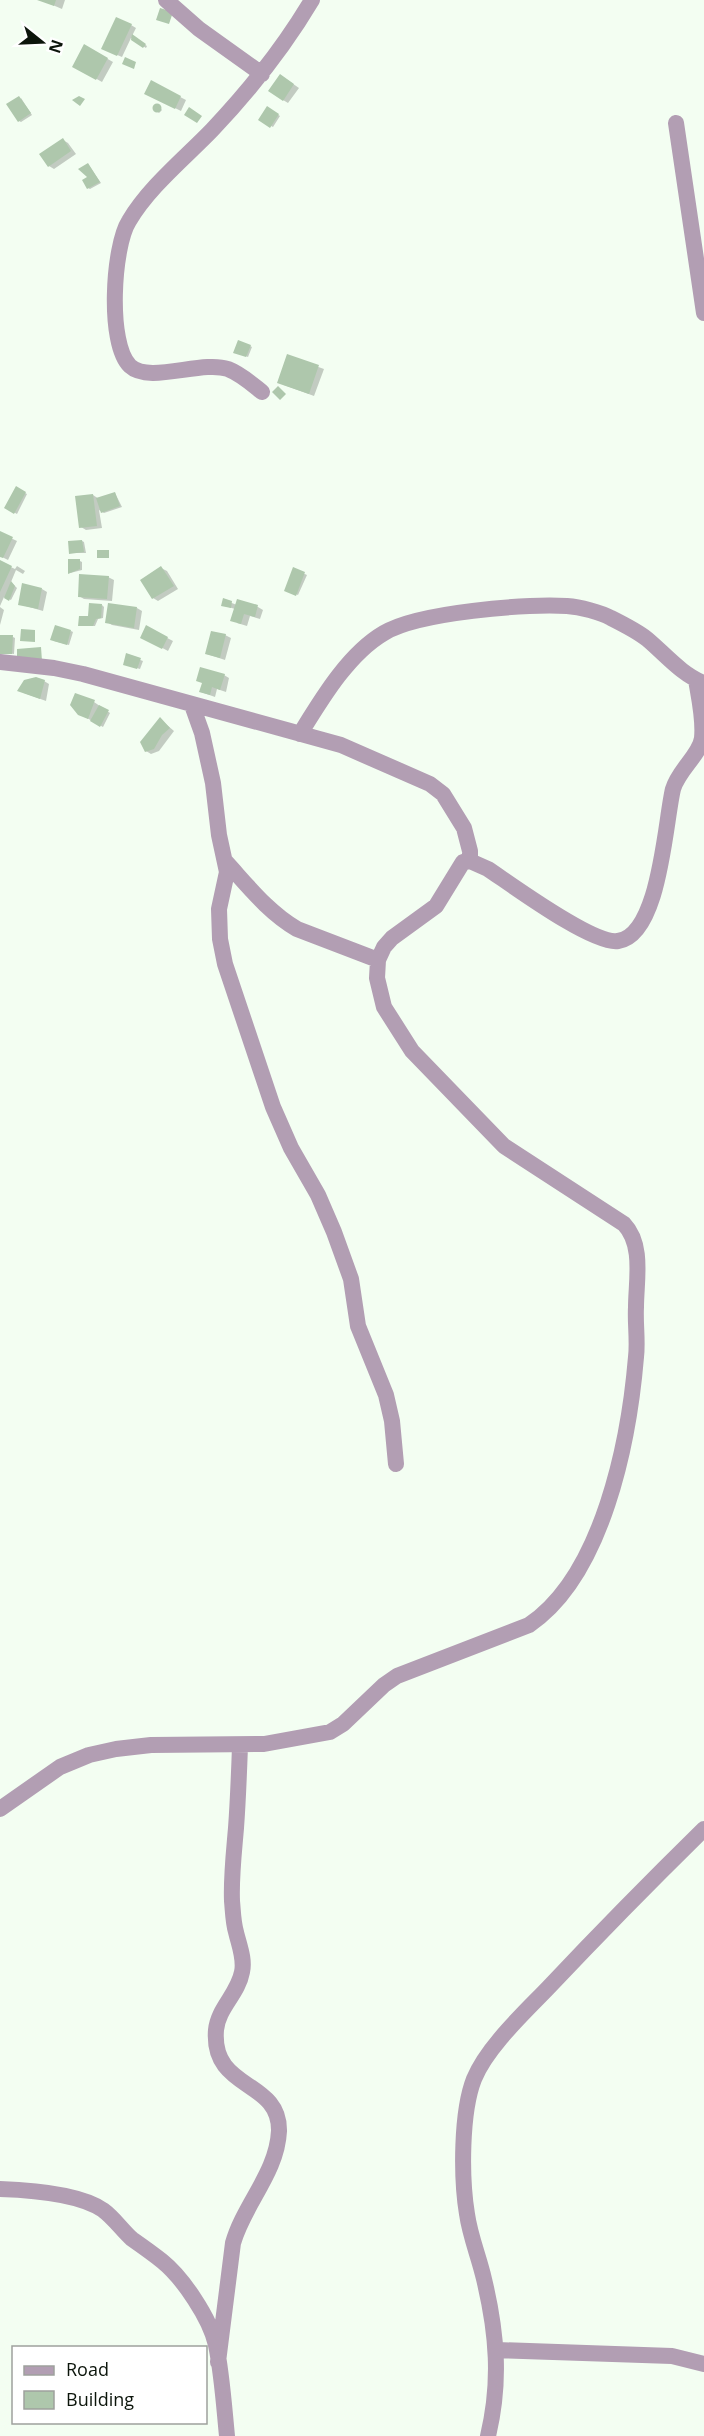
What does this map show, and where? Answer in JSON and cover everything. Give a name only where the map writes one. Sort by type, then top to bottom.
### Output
[{"type":"street","points":[[166,0],[199,29],[262,74]]},
{"type":"street","points":[[262,392],[228,369],[202,366],[139,372],[130,366],[121,353],[115,300],[118,250],[122,234],[145,197],[224,118],[262,74],[312,0]]},
{"type":"street","points":[[676,123],[704,313]]},
{"type":"street","points":[[0,1809],[60,1767],[89,1755],[151,1745],[264,1744],[330,1732],[350,1718],[384,1685],[397,1676],[529,1625],[544,1615],[564,1592],[592,1548],[608,1503],[632,1398],[637,1354],[636,1241],[632,1232],[624,1224],[504,1146],[412,1051],[384,1007],[377,978],[378,960],[392,938],[436,906],[459,866],[463,862],[470,861],[488,869],[595,936],[615,942],[623,940],[634,932],[647,912],[654,893],[674,789],[684,766],[700,747],[702,715],[700,682],[682,670],[644,637],[609,617],[570,606],[487,610],[439,616],[394,628],[363,649],[324,694],[300,734]]},
{"type":"street","points":[[0,662],[83,674],[341,745],[437,789],[464,828],[468,838],[470,861]]},
{"type":"street","points":[[192,705],[202,733],[213,783],[219,835],[226,862],[226,885],[219,909],[220,939],[225,964],[273,1107],[291,1148],[318,1194],[351,1279],[358,1326],[387,1395],[396,1464]]},
{"type":"street","points":[[226,862],[272,912],[285,922],[297,929],[378,960]]},
{"type":"street","points":[[218,2362],[233,2243],[238,2226],[265,2180],[275,2153],[279,2133],[278,2117],[272,2103],[258,2091],[237,2080],[220,2057],[217,2044],[216,2029],[221,2013],[237,1987],[243,1971],[232,1899],[240,1746]]},
{"type":"street","points":[[488,2436],[493,2412],[497,2350],[485,2282],[467,2215],[463,2175],[467,2108],[475,2078],[501,2038],[644,1887],[704,1829]]},
{"type":"street","points":[[0,2189],[28,2190],[94,2205],[104,2211],[131,2238],[163,2262],[185,2286],[209,2327],[216,2344],[227,2436]]},
{"type":"street","points":[[497,2350],[672,2356],[704,2364]]},
{"type":"building","points":[[37,0],[56,0],[54,6]]},
{"type":"building","points":[[160,8],[173,12],[169,24],[156,20]]},
{"type":"building","points":[[116,17],[132,24],[117,56],[101,49]]},
{"type":"building","points":[[132,34],[146,44],[143,48],[131,40]]},
{"type":"building","points":[[84,44],[108,58],[96,80],[72,67]]},
{"type":"building","points":[[125,57],[136,62],[134,69],[122,64]]},
{"type":"building","points":[[280,74],[294,84],[283,101],[268,91]]},
{"type":"building","points":[[151,80],[181,96],[175,109],[144,94]]},
{"type":"building","points":[[19,96],[31,113],[18,122],[6,104]]},
{"type":"building","points":[[79,96],[85,99],[80,106],[72,100]]},
{"type":"building","points":[[157,104],[161,108],[157,112],[153,108]]},
{"type":"building","points":[[267,106],[279,114],[270,128],[258,120]]},
{"type":"building","points":[[189,107],[202,116],[197,123],[184,115]]},
{"type":"building","points":[[63,138],[71,151],[48,167],[39,154]]},
{"type":"building","points":[[88,163],[100,182],[87,189],[82,180],[87,177],[78,169]]},
{"type":"building","points":[[238,340],[251,345],[246,357],[233,353]]},
{"type":"building","points":[[287,354],[319,365],[309,394],[277,383]]},
{"type":"building","points":[[278,386],[286,394],[280,400],[272,392]]},
{"type":"building","points":[[16,486],[26,492],[14,514],[4,508]]},
{"type":"building","points":[[115,492],[120,506],[101,513],[96,498]]},
{"type":"building","points":[[93,494],[97,526],[79,528],[75,496]]},
{"type":"building","points":[[0,531],[13,537],[3,558],[0,557]]},
{"type":"building","points":[[82,540],[84,552],[69,554],[68,541]]},
{"type":"building","points":[[97,550],[109,550],[109,558],[97,558]]},
{"type":"building","points":[[68,559],[80,559],[80,569],[68,574]]},
{"type":"building","points":[[0,560],[12,566],[0,592]]},
{"type":"building","points":[[161,566],[174,586],[152,599],[140,580]]},
{"type":"building","points":[[293,567],[305,572],[296,596],[284,591]]},
{"type":"building","points":[[79,574],[109,576],[107,599],[78,597]]},
{"type":"building","points":[[11,581],[15,586],[9,601],[4,598]]},
{"type":"building","points":[[22,583],[42,588],[38,609],[18,605]]},
{"type":"building","points":[[223,598],[232,601],[231,608],[221,606]]},
{"type":"building","points":[[237,599],[258,605],[255,617],[244,614],[241,624],[230,621]]},
{"type":"building","points":[[89,603],[102,604],[101,618],[96,619],[93,626],[78,626],[79,616],[88,616]]},
{"type":"building","points":[[108,603],[137,607],[134,628],[105,623]]},
{"type":"building","points":[[55,625],[71,630],[67,645],[50,640]]},
{"type":"building","points":[[146,625],[168,637],[162,649],[140,638]]},
{"type":"building","points":[[21,629],[35,630],[35,642],[20,641]]},
{"type":"building","points":[[211,631],[226,634],[220,658],[205,654]]},
{"type":"building","points":[[0,635],[13,635],[12,654],[0,654]]},
{"type":"building","points":[[41,647],[42,661],[17,662],[17,649]]},
{"type":"building","points":[[126,653],[141,658],[137,669],[123,665]]},
{"type":"building","points":[[200,667],[225,674],[220,690],[212,687],[210,695],[199,692],[202,683],[196,681]]},
{"type":"building","points":[[36,677],[45,680],[40,699],[17,691],[24,680]]},
{"type":"building","points":[[75,693],[95,700],[88,719],[78,715],[70,705]]},
{"type":"building","points":[[99,705],[109,710],[100,727],[90,721]]},
{"type":"building","points":[[160,717],[170,728],[162,735],[154,749],[145,752],[140,742]]}]
